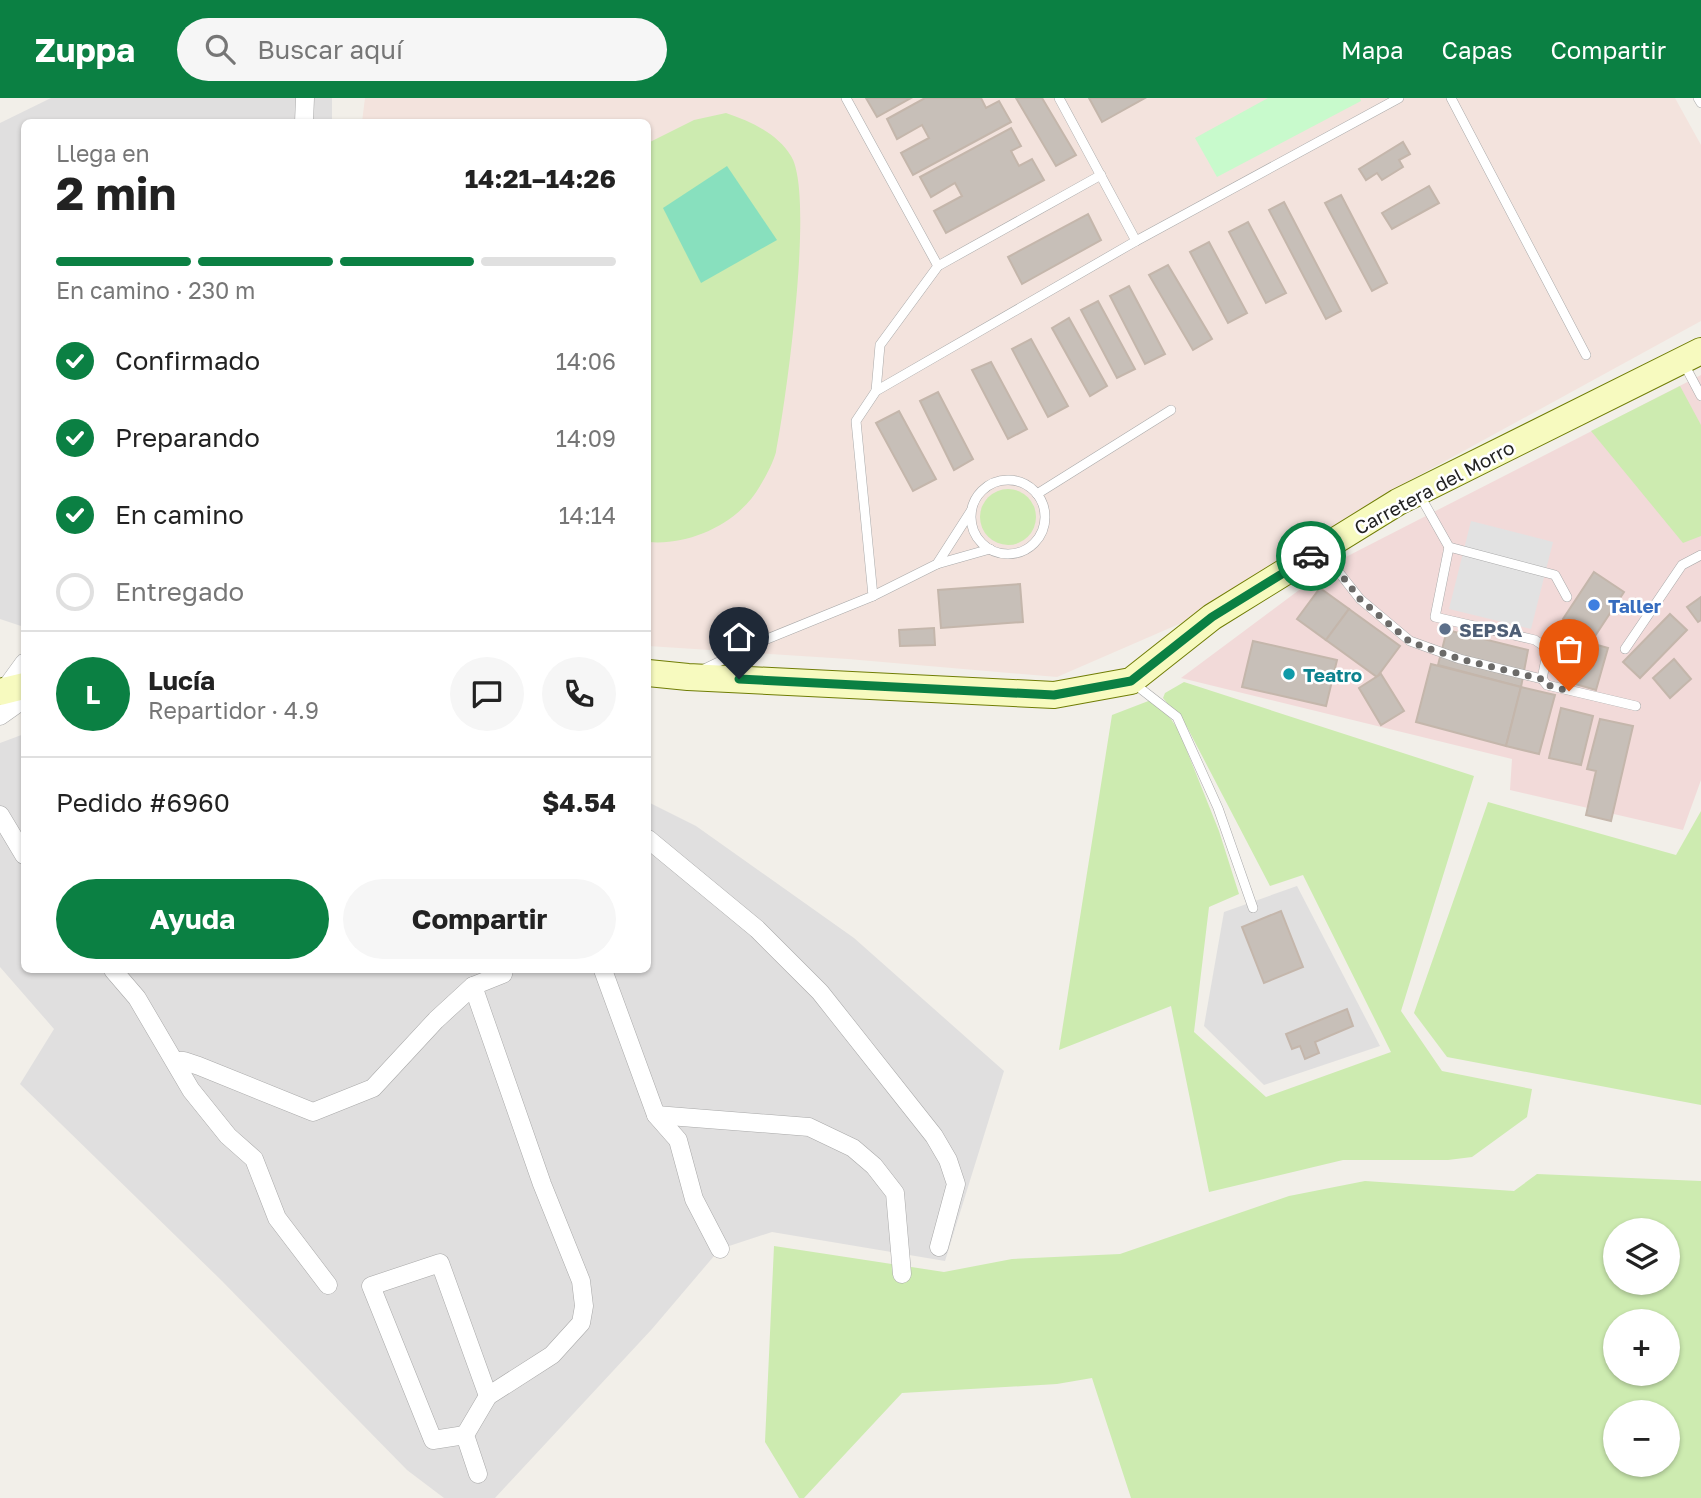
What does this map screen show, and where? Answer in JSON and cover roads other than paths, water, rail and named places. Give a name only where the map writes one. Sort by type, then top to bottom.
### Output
[{"type":"main road","name":"Carretera del Morro","points":[[651,673],[1054,695],[1131,681],[1212,617],[1418,492],[1691,356]]},
{"type":"street","points":[[304,119],[305,98]]},
{"type":"street","points":[[9,696],[21,670]]},
{"type":"street","points":[[0,815],[21,850]]},
{"type":"street","points":[[651,841],[757,929],[820,992],[934,1136],[948,1160],[956,1184],[939,1247]]},
{"type":"street","points":[[116,973],[137,998],[191,1090],[228,1136],[254,1159],[277,1217],[328,1285]]},
{"type":"street","points":[[175,1061],[199,1066],[313,1112],[373,1088],[436,1020],[473,986],[503,973]]},
{"type":"street","points":[[604,973],[656,1115],[678,1140],[694,1199],[720,1249]]},
{"type":"street","points":[[473,986],[542,1184],[581,1281],[584,1306],[581,1323],[552,1355],[488,1396],[464,1435],[433,1440],[371,1286],[440,1263],[488,1396]]},
{"type":"street","points":[[656,1115],[808,1127],[853,1147],[874,1166],[895,1193],[902,1274]]},
{"type":"street","points":[[464,1435],[478,1474]]},
{"type":"lane","points":[[846,98],[938,266]]},
{"type":"lane","points":[[1059,98],[1136,241]]},
{"type":"lane","points":[[873,596],[856,421],[876,391],[1136,241],[1399,98]]},
{"type":"lane","points":[[1451,98],[1586,355]]},
{"type":"lane","points":[[1698,98],[1701,103]]},
{"type":"lane","points":[[876,391],[880,345],[938,266],[1101,175]]},
{"type":"lane","points":[[1691,356],[1701,396]]},
{"type":"lane","points":[[1037,494],[1171,410]]},
{"type":"lane","points":[[937,564],[972,509],[976,498],[994,483],[1005,480],[1027,485],[1037,494],[1043,505],[1043,530],[1037,541],[1027,549],[1002,553],[981,542],[975,532],[972,509]]},
{"type":"lane","points":[[1418,492],[1449,547],[1435,617],[1535,640],[1548,649],[1542,679]]},
{"type":"lane","points":[[1449,547],[1555,575],[1567,597]]},
{"type":"lane","points":[[688,677],[762,641],[873,596],[937,564],[990,549]]},
{"type":"lane","points":[[1321,549],[1360,599],[1410,642],[1460,659],[1542,679],[1547,685],[1636,706]]},
{"type":"lane","points":[[1625,649],[1682,565],[1701,555]]},
{"type":"lane","points":[[1131,681],[1177,717],[1218,808],[1253,908]]},
{"type":"place","name":"Taller","points":[[1594,605]]},
{"type":"place","name":"SEPSA","points":[[1445,629]]},
{"type":"place","name":"Teatro","points":[[1289,674]]}]
